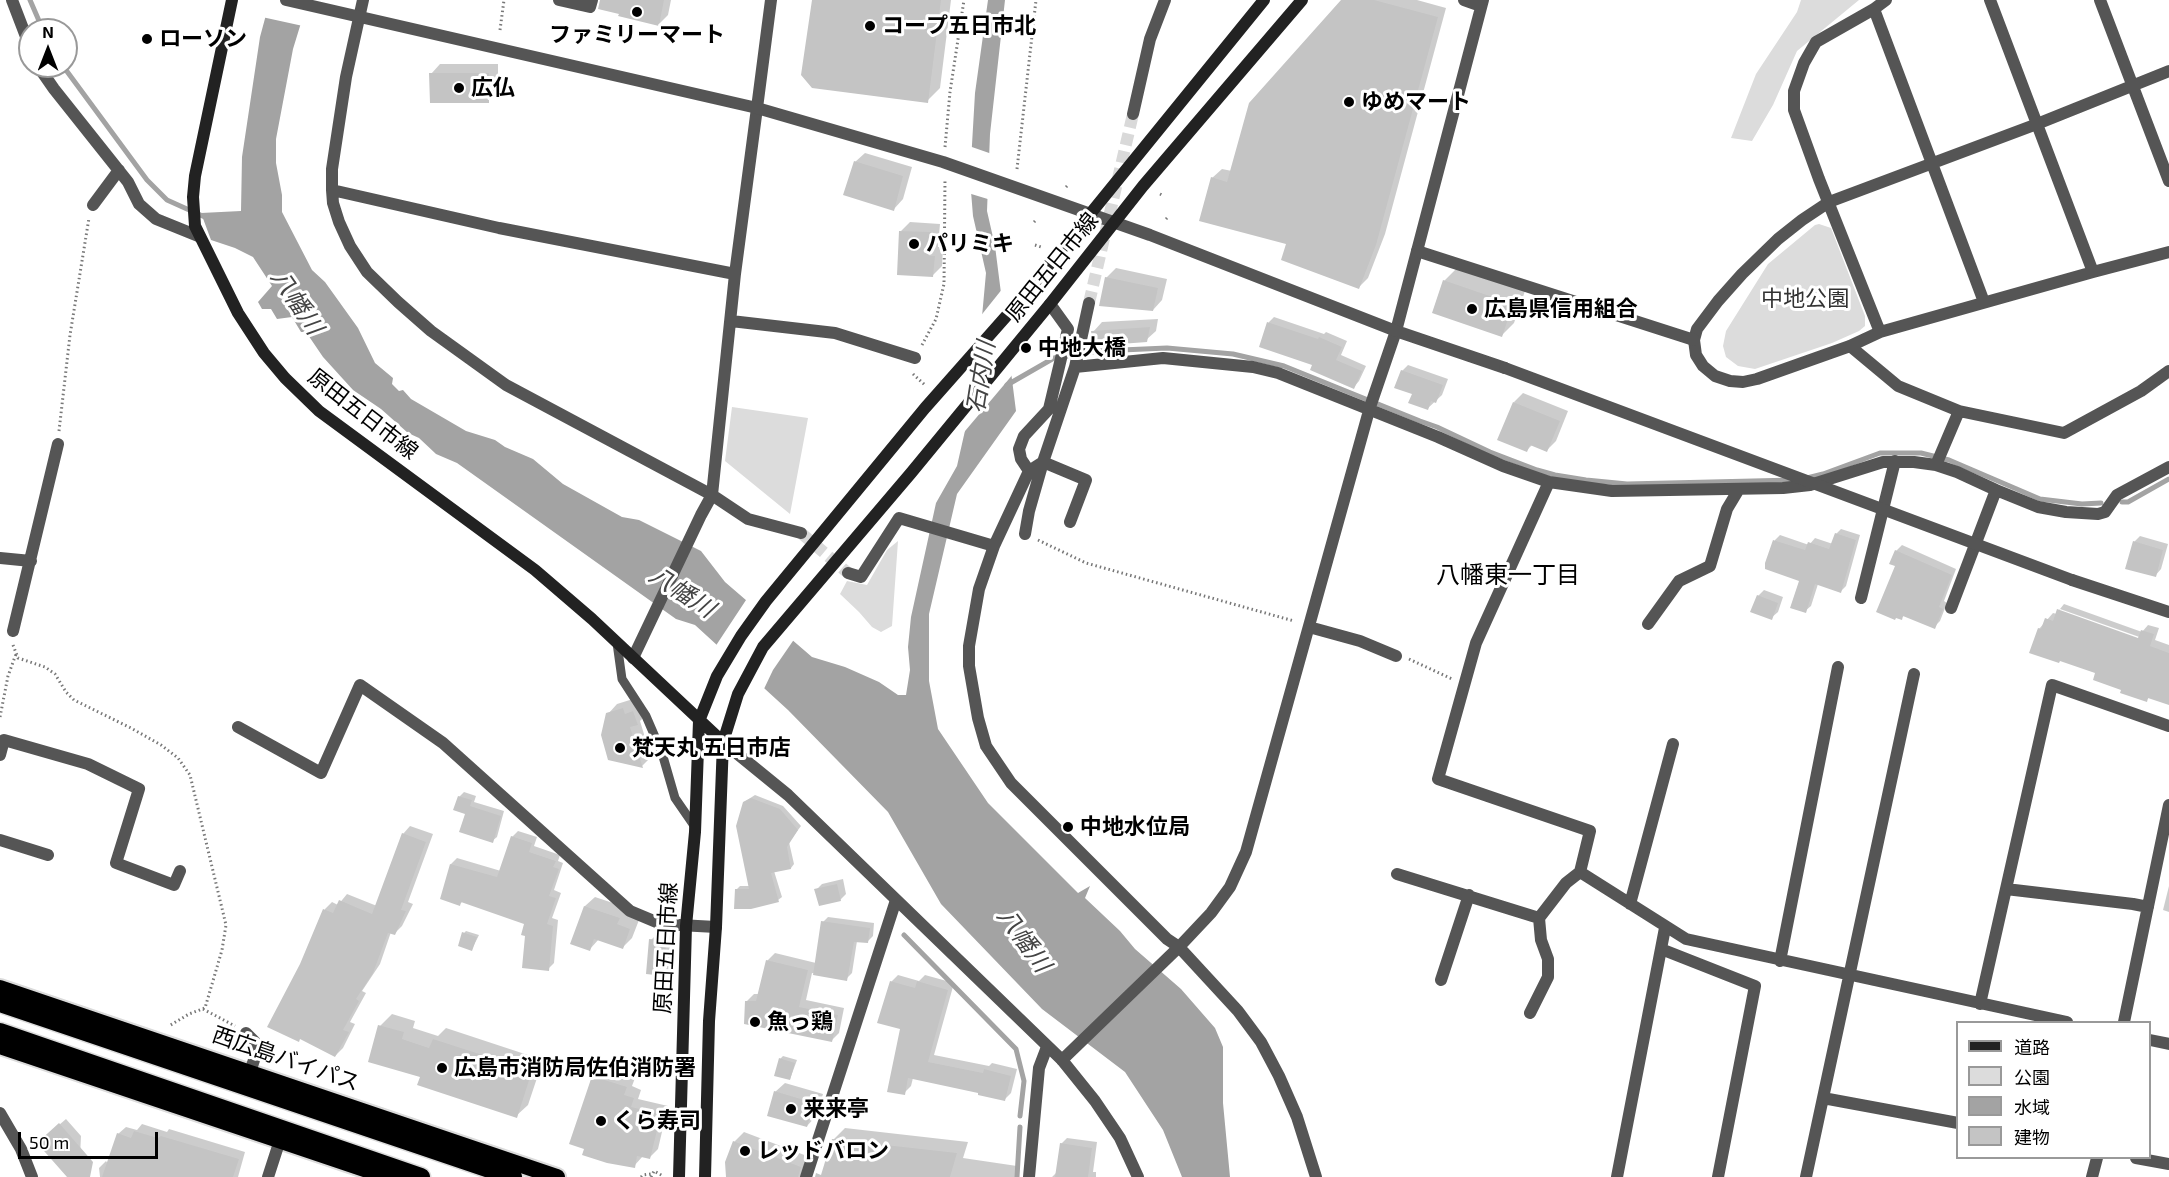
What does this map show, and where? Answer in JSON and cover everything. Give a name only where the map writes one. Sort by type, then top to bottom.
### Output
[{"type":"highway","name":"西広島バイパス","points":[[0,988],[556,1177]]},
{"type":"highway","name":"西広島バイパス","points":[[0,1003],[513,1177]]},
{"type":"highway","points":[[0,1032],[421,1177]]},
{"type":"highway","points":[[0,1046],[388,1177]]},
{"type":"main road","name":"原田五日市線","points":[[232,0],[207,115],[193,197],[197,231],[238,313],[285,378],[311,403],[535,570],[723,742]]},
{"type":"main road","name":"原田五日市線","points":[[680,1177],[686,926],[695,827],[699,721],[714,683],[741,636],[766,601],[925,408],[1017,304],[1264,0]]},
{"type":"main road","name":"原田五日市線","points":[[705,1177],[709,1021],[716,927],[723,742],[735,702],[763,647],[1015,347],[1143,186],[1302,0]]},
{"type":"street","points":[[12,0],[19,18]]},
{"type":"street","points":[[286,0],[757,108],[948,163],[1115,223],[1396,331],[1505,368],[2072,580],[2169,612]]},
{"type":"street","points":[[363,0],[346,77],[332,169],[332,190],[339,222],[350,246],[367,272],[431,331],[506,385],[712,495],[748,519],[801,533]]},
{"type":"street","points":[[559,0],[590,7],[592,0]]},
{"type":"street","points":[[633,658],[712,495],[735,274],[771,0]]},
{"type":"street","points":[[1133,114],[1150,39],[1165,0]]},
{"type":"street","points":[[1062,1060],[1211,913],[1230,887],[1246,852],[1305,625],[1371,404],[1396,331],[1482,3],[1464,0]]},
{"type":"street","points":[[1880,332],[1794,110],[1794,91],[1804,63],[1816,42],[1886,0]]},
{"type":"street","points":[[1990,0],[2093,272]]},
{"type":"street","points":[[2100,0],[2169,181]]},
{"type":"street","points":[[1874,9],[1984,302]]},
{"type":"street","points":[[2169,72],[1829,202],[1794,226],[1748,268],[1697,329],[1694,340],[1696,355],[1703,366],[1715,376],[1743,382],[1757,379],[1850,346],[1880,332],[2169,252]]},
{"type":"street","points":[[46,78],[128,182],[139,204],[156,219],[197,231]]},
{"type":"street","points":[[93,205],[118,170]]},
{"type":"street","points":[[332,190],[532,235],[735,274]]},
{"type":"street","points":[[1417,251],[1694,340]]},
{"type":"street","points":[[1025,534],[1043,462],[1076,364],[1089,303]]},
{"type":"street","points":[[1029,471],[1019,448],[1024,436],[1049,409],[1068,329],[1050,304]]},
{"type":"street","points":[[730,321],[836,333],[915,358]]},
{"type":"street","points":[[1850,346],[1898,386],[1959,411],[2064,433],[2141,391],[2169,371]]},
{"type":"street","points":[[1076,364],[1163,358],[1253,367],[1371,404],[1503,466],[1549,482],[1612,491],[1738,489],[1810,485],[1870,465],[1895,461],[1936,465],[2038,507],[2098,514],[2105,512],[2117,495],[2169,467]]},
{"type":"street","points":[[1936,465],[1959,411]]},
{"type":"street","points":[[13,631],[58,444]]},
{"type":"street","points":[[1861,598],[1895,461]]},
{"type":"street","points":[[1043,462],[1029,471],[994,546],[979,589],[969,646],[972,690],[986,746],[1011,783],[1030,804],[1167,939],[1174,951],[1238,1011],[1261,1042],[1279,1076],[1297,1117],[1316,1177]]},
{"type":"street","points":[[1043,462],[1086,480],[1070,522]]},
{"type":"street","points":[[1530,1013],[1548,977],[1548,959],[1541,940],[1539,918],[1566,883],[1580,872],[1590,831],[1438,779],[1476,643],[1549,482]]},
{"type":"street","points":[[1648,624],[1679,581],[1710,566],[1727,509],[1738,489]]},
{"type":"street","points":[[1951,608],[1996,490]]},
{"type":"street","points":[[849,573],[861,577],[899,518],[994,546]]},
{"type":"street","points":[[0,558],[31,561]]},
{"type":"street","points":[[1305,625],[1360,641],[1396,656]]},
{"type":"street","points":[[1780,961],[1838,667]]},
{"type":"street","points":[[1806,1177],[1914,674]]},
{"type":"street","points":[[237,728],[321,772],[360,685],[443,743],[630,911],[662,924],[716,927]]},
{"type":"street","points":[[1980,1004],[2052,685],[2169,726]]},
{"type":"street","points":[[0,755],[4,740],[88,764],[139,789],[116,863],[174,885],[180,871]]},
{"type":"street","points":[[723,742],[788,795],[1062,1060],[1095,1101],[1120,1138],[1138,1177]]},
{"type":"street","points":[[1630,904],[1673,744]]},
{"type":"street","points":[[2124,1021],[2169,805]]},
{"type":"street","points":[[0,840],[48,855]]},
{"type":"street","points":[[1580,872],[1665,928],[1686,939],[2058,1021]]},
{"type":"street","points":[[1397,874],[1539,918]]},
{"type":"street","points":[[2006,890],[2148,907]]},
{"type":"street","points":[[1441,980],[1469,895]]},
{"type":"street","points":[[806,1177],[896,900]]},
{"type":"street","points":[[1617,1177],[1665,928]]},
{"type":"street","points":[[1661,949],[1755,986],[1718,1177]]},
{"type":"street","points":[[246,1033],[255,1042],[257,1051],[250,1072]]},
{"type":"street","points":[[2151,1040],[2169,1044]]},
{"type":"street","points":[[1029,1177],[1039,1068],[1047,1047]]},
{"type":"street","points":[[1824,1098],[1956,1123]]},
{"type":"street","points":[[0,1113],[21,1149],[32,1177]]},
{"type":"street","points":[[268,1177],[280,1140]]},
{"type":"street","points":[[2092,1177],[2097,1159]]},
{"type":"street","points":[[2142,1159],[2169,1164]]},
{"type":"lane","points":[[617,643],[622,679],[646,716],[663,753],[675,798],[695,827]]},
{"type":"path","points":[[500,30],[504,0]]},
{"type":"path","points":[[915,358],[936,319],[944,284],[950,92],[964,0]]},
{"type":"path","points":[[1017,169],[1036,0]]},
{"type":"path","points":[[58,444],[70,335],[89,216],[93,205]]},
{"type":"path","points":[[1035,244],[1041,247]]},
{"type":"path","points":[[910,372],[925,385]]},
{"type":"path","points":[[1025,534],[1086,563],[1305,625]]},
{"type":"path","points":[[0,717],[8,676],[16,654],[13,631]]},
{"type":"path","points":[[16,654],[21,659],[50,670],[74,700],[161,745],[186,767],[195,787],[226,925],[222,950],[204,1009],[169,1026]]},
{"type":"path","points":[[1396,656],[1400,655],[1464,685]]},
{"type":"path","points":[[204,1009],[246,1033]]},
{"type":"path","points":[[641,1177],[652,1174],[665,1177]]},
{"type":"green space","points":[[1801,0],[1859,0],[1797,51],[1773,105],[1752,141],[1731,138],[1756,74],[1797,12]]},
{"type":"green space","name":"中地公園","points":[[1819,224],[1831,228],[1865,316],[1865,326],[1832,343],[1755,369],[1738,366],[1726,357],[1723,346],[1726,331],[1768,264]]},
{"type":"green space","points":[[732,407],[808,418],[790,514],[725,461]]},
{"type":"green space","points":[[898,541],[892,626],[881,632],[872,627],[840,594],[847,581],[867,585],[887,550]]},
{"type":"water","points":[[270,0],[308,0],[293,49],[276,139],[276,163],[282,195],[282,212],[312,270],[325,282],[358,328],[375,363],[393,378],[392,384],[399,391],[403,390],[411,399],[466,431],[495,440],[533,459],[563,484],[622,517],[639,520],[701,551],[725,582],[812,657],[845,667],[879,682],[898,695],[906,695],[910,670],[908,647],[911,617],[936,503],[957,466],[976,382],[986,273],[973,216],[970,179],[975,93],[988,0],[1005,0],[990,134],[987,211],[995,246],[1016,411],[957,494],[929,614],[929,681],[938,729],[988,803],[1078,893],[1090,886],[1085,898],[1120,931],[1135,949],[1181,989],[1215,1028],[1223,1047],[1223,1103],[1230,1177],[1182,1177],[1163,1130],[1125,1072],[1042,1009],[941,904],[888,812],[788,710],[695,625],[676,619],[457,463],[436,454],[419,438],[408,433],[381,409],[353,390],[323,357],[306,332],[301,332],[292,317],[277,319],[271,309],[262,309],[258,302],[272,286],[253,257],[211,240],[201,213],[241,211],[242,157],[260,37]]},
{"type":"pier","points":[[267,0],[311,0],[303,26],[262,17]]},
{"type":"pier","points":[[969,146],[992,154],[991,200],[968,193]]},
{"type":"pier","points":[[1003,288],[1014,373],[960,437],[973,381],[979,318]]},
{"type":"pier","points":[[748,597],[795,638],[773,670],[763,691],[715,647]]},
{"type":"building","name":"ファミリーマート","points":[[600,0],[664,0],[659,26],[598,9]]},
{"type":"building","points":[[812,0],[941,0],[928,103],[812,88],[801,75]]},
{"type":"building","points":[[1341,0],[1374,0],[1438,17],[1376,245],[1359,289],[1281,260],[1286,244],[1199,221],[1211,177],[1227,182],[1249,103]]},
{"type":"building","name":"広仏","points":[[429,73],[489,73],[489,103],[430,103]]},
{"type":"building","points":[[854,161],[903,176],[894,211],[843,195]]},
{"type":"building","name":"パリミキ","points":[[899,231],[931,232],[929,256],[935,256],[933,277],[897,275]]},
{"type":"building","points":[[1105,277],[1158,288],[1153,311],[1099,306]]},
{"type":"building","name":"広島県信用組合","points":[[1443,280],[1513,304],[1502,337],[1432,313]]},
{"type":"building","points":[[1267,322],[1318,339],[1319,337],[1342,347],[1336,360],[1362,371],[1354,389],[1310,370],[1312,365],[1259,347]]},
{"type":"building","points":[[1150,327],[1147,342],[1093,346],[1091,331]]},
{"type":"building","points":[[1401,370],[1443,385],[1436,403],[1431,401],[1428,410],[1408,403],[1412,394],[1394,388]]},
{"type":"building","points":[[1513,402],[1560,421],[1547,452],[1530,445],[1527,452],[1497,440]]},
{"type":"building","points":[[1835,533],[1856,540],[1841,593],[1815,584],[1806,613],[1790,608],[1799,581],[1765,569],[1773,540],[1805,550],[1808,542],[1829,549]]},
{"type":"building","points":[[2133,541],[2163,550],[2156,577],[2125,569]]},
{"type":"building","points":[[1895,550],[1952,575],[1939,607],[1943,609],[1935,629],[1903,616],[1902,620],[1896,618],[1895,620],[1876,612],[1895,566],[1889,564]]},
{"type":"building","points":[[1757,595],[1778,603],[1772,620],[1750,612]]},
{"type":"building","points":[[2057,609],[2138,638],[2141,630],[2154,634],[2150,646],[2169,653],[2169,705],[2148,698],[2147,702],[2120,693],[2121,690],[2093,680],[2095,673],[2029,653],[2038,628],[2041,629],[2045,618],[2053,621]]},
{"type":"building","name":"梵天丸 五日市店","points":[[623,708],[625,714],[633,711],[638,725],[630,727],[643,768],[608,760],[601,735],[606,713]]},
{"type":"building","points":[[458,796],[472,800],[470,806],[501,816],[493,843],[459,832],[465,814],[453,810]]},
{"type":"building","points":[[751,798],[780,809],[798,830],[787,847],[791,869],[771,873],[779,902],[751,909],[734,909],[735,889],[749,889],[736,826],[743,802]]},
{"type":"building","points":[[402,833],[426,842],[401,910],[406,911],[395,935],[388,933],[373,973],[356,999],[359,1001],[343,1030],[349,1032],[335,1057],[300,1039],[299,1042],[267,1027],[300,964],[323,909],[333,913],[339,900],[372,914]]},
{"type":"building","points":[[511,836],[532,843],[529,852],[556,861],[553,867],[559,869],[549,896],[556,898],[547,924],[553,926],[549,971],[522,968],[525,936],[521,935],[524,924],[461,902],[460,906],[440,899],[450,864],[497,877]]},
{"type":"building","points":[[837,884],[841,901],[819,906],[814,889]]},
{"type":"building","points":[[584,906],[620,918],[617,924],[630,929],[623,949],[594,939],[590,951],[570,944]]},
{"type":"building","points":[[821,921],[870,928],[868,943],[854,942],[847,981],[813,975]]},
{"type":"building","points":[[462,932],[477,937],[472,951],[458,946]]},
{"type":"building","points":[[649,939],[666,941],[665,976],[646,974]]},
{"type":"building","points":[[766,960],[808,970],[799,1007],[838,1015],[832,1042],[744,1024],[745,1001],[756,1001]]},
{"type":"building","points":[[890,981],[915,988],[917,981],[948,990],[928,1062],[983,1073],[984,1069],[1011,1076],[1005,1101],[908,1078],[905,1095],[887,1092],[900,1029],[877,1023]]},
{"type":"building","points":[[378,1025],[404,1032],[402,1039],[429,1048],[433,1039],[532,1071],[517,1118],[417,1085],[420,1077],[368,1062]]},
{"type":"building","points":[[779,1058],[795,1063],[790,1080],[774,1076]]},
{"type":"building","name":"くら寿司","points":[[592,1076],[627,1087],[624,1095],[634,1098],[631,1107],[661,1114],[650,1159],[637,1156],[635,1168],[607,1163],[582,1155],[584,1149],[569,1144]]},
{"type":"building","name":"来来亭","points":[[774,1091],[814,1103],[807,1127],[767,1116]]},
{"type":"building","points":[[59,1123],[93,1162],[90,1177],[67,1177],[37,1143]]},
{"type":"building","points":[[134,1131],[158,1138],[161,1136],[239,1159],[233,1177],[102,1177],[117,1133],[131,1138]]},
{"type":"building","points":[[832,1139],[957,1153],[950,1177],[815,1177],[816,1173],[821,1175]]},
{"type":"building","name":"レッドバロン","points":[[733,1141],[801,1167],[798,1177],[726,1177],[725,1162]]},
{"type":"building","points":[[1060,1143],[1092,1148],[1088,1177],[1055,1177]]},
{"type":"waterway","points":[[30,0],[38,18]]},
{"type":"waterway","points":[[72,78],[147,180],[167,200],[207,218]]},
{"type":"waterway","points":[[1007,385],[1054,358],[1099,351],[1167,348],[1233,354],[1284,366],[1437,427],[1490,452],[1555,475],[1627,484],[1795,480]]},
{"type":"waterway","points":[[1807,478],[1880,453],[1921,453],[1949,460],[2040,499],[2082,504],[2101,503]]},
{"type":"waterway","points":[[2122,502],[2128,502],[2169,479]]},
{"type":"waterway","points":[[904,935],[1016,1049],[1024,1081],[1020,1116]]},
{"type":"waterway","points":[[1017,1177],[1020,1127]]},
{"type":"tunnel","points":[[1089,303],[1133,114]]},
{"type":"tunnel","points":[[801,533],[848,573]]},
{"type":"place","name":"ファミリーマート","points":[[637,12]]},
{"type":"place","name":"コープ五日市北","points":[[870,26]]},
{"type":"place","name":"ローソン","points":[[147,39]]},
{"type":"place","name":"広仏","points":[[459,88]]},
{"type":"place","name":"ゆめマート","points":[[1349,102]]},
{"type":"place","name":"パリミキ","points":[[914,244]]},
{"type":"place","name":"広島県信用組合","points":[[1472,309]]},
{"type":"place","name":"中地大橋","points":[[1026,348]]},
{"type":"place","name":"梵天丸 五日市店","points":[[620,748]]},
{"type":"place","name":"中地水位局","points":[[1068,827]]},
{"type":"place","name":"魚っ鶏","points":[[755,1022]]},
{"type":"place","name":"広島市消防局佐伯消防署","points":[[442,1068]]},
{"type":"place","name":"来来亭","points":[[791,1109]]},
{"type":"place","name":"くら寿司","points":[[601,1121]]},
{"type":"place","name":"レッドバロン","points":[[745,1151]]},
{"type":"district","name":"八幡東一丁目","points":[[1508,575]]},
{"type":"water label","name":"八幡川","points":[[297,302]]},
{"type":"water label","name":"石内川","points":[[981,377]]},
{"type":"water label","name":"八幡川","points":[[682,592]]},
{"type":"water label","name":"八幡川","points":[[1024,940]]}]
